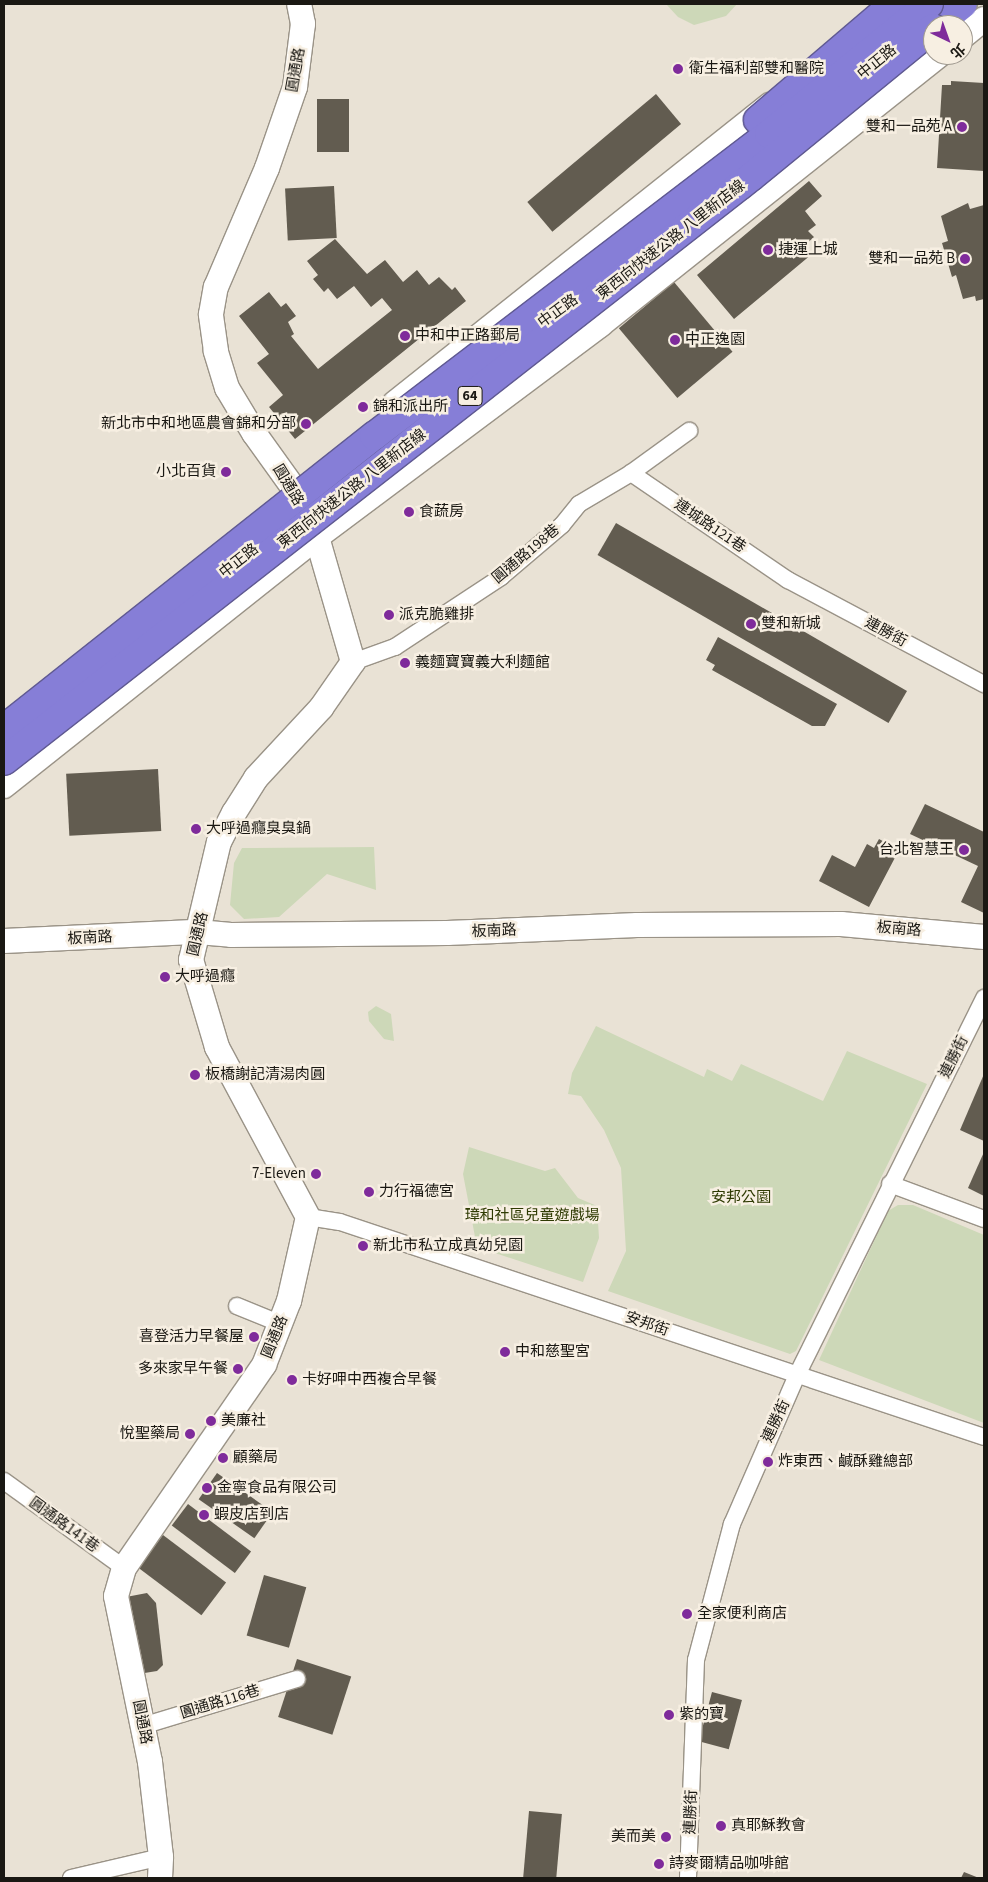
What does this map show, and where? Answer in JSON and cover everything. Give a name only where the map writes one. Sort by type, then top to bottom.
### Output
[{"type":"highway","points":[[623,245],[726,148],[895,4]]},
{"type":"highway","name":"東西向快速公路 八里新店線","points":[[4,729],[374,436],[770,134],[930,4]]},
{"type":"highway","points":[[949,15],[963,4]]},
{"type":"highway","name":"東西向快速公路 八里新店線","points":[[4,761],[751,178],[923,36]]},
{"type":"main road","name":"圓通路","points":[[160,1868],[142,1726],[116,1596],[124,1568],[264,1365],[281,1324],[308,1217],[217,1047],[191,960],[219,842],[234,813],[256,778],[321,708],[353,662],[317,537],[292,486],[254,432],[227,388],[216,351],[211,314],[216,287],[267,168],[295,87],[303,24],[298,4]]},
{"type":"main road","name":"中正路","points":[[4,713],[292,486],[895,4]]},
{"type":"main road","name":"中正路","points":[[4,749],[304,510],[368,453],[676,222],[948,4]]},
{"type":"main road","points":[[973,28],[984,19]]},
{"type":"main road","name":"中正路","points":[[4,786],[317,537],[600,324],[925,65]]},
{"type":"main road","name":"板南路","points":[[4,941],[198,932],[231,935],[447,933],[637,926],[842,924],[984,937]]},
{"type":"street","name":"圓通路198巷","points":[[353,662],[395,647],[501,577],[562,525],[579,504],[631,473],[689,431]]},
{"type":"street","name":"連城路121巷","points":[[631,473],[788,580]]},
{"type":"street","name":"連勝街","points":[[788,580],[984,684]]},
{"type":"street","name":"連勝街","points":[[688,1878],[696,1660],[732,1524],[797,1375],[890,1184],[984,998]]},
{"type":"street","points":[[890,1184],[984,1219]]},
{"type":"street","name":"安邦街","points":[[308,1217],[340,1222],[984,1437]]},
{"type":"street","points":[[237,1306],[281,1324]]},
{"type":"street","name":"圓通路141巷","points":[[4,1481],[124,1568]]},
{"type":"street","name":"圓通路116巷","points":[[142,1726],[297,1678]]},
{"type":"street","points":[[71,1878],[160,1868]]},
{"type":"green space","points":[[666,4],[737,4],[726,16],[694,25],[678,17]]},
{"type":"green space","points":[[374,847],[376,890],[327,874],[279,917],[244,919],[230,905],[234,863],[242,848]]},
{"type":"green space","points":[[376,1006],[391,1014],[394,1041],[384,1039],[369,1021],[368,1012]]},
{"type":"green space","name":"安邦公園","points":[[596,1026],[704,1077],[707,1069],[732,1081],[741,1064],[823,1101],[847,1051],[927,1084],[796,1351],[790,1354],[608,1291],[626,1251],[621,1168],[604,1130],[581,1096],[568,1094],[572,1073]]},
{"type":"green space","name":"璋和社區兒童遊戲場","points":[[469,1147],[545,1171],[555,1168],[578,1198],[597,1206],[599,1238],[583,1282],[477,1247],[463,1174]]},
{"type":"green space","points":[[898,1205],[913,1205],[984,1235],[984,1423],[819,1360],[888,1211]]},
{"type":"building","name":"雙和一品苑 A","points":[[951,81],[984,83],[984,171],[937,168],[942,85],[951,85]]},
{"type":"building","points":[[656,94],[681,124],[552,232],[527,202]]},
{"type":"building","points":[[317,99],[349,99],[349,152],[317,152]]},
{"type":"building","name":"捷運上城","points":[[809,181],[822,196],[805,211],[816,225],[808,231],[814,237],[805,245],[812,254],[734,319],[697,275]]},
{"type":"building","points":[[334,186],[337,238],[288,240],[285,189]]},
{"type":"building","name":"雙和一品苑 B","points":[[968,203],[970,209],[984,205],[984,299],[976,301],[975,296],[963,299],[956,275],[952,277],[942,243],[948,241],[941,216]]},
{"type":"building","points":[[335,239],[367,274],[385,260],[403,282],[417,270],[429,285],[439,277],[452,290],[455,287],[466,301],[295,439],[269,407],[283,395],[257,363],[269,354],[239,316],[269,292],[281,307],[286,303],[296,316],[288,322],[294,334],[291,336],[318,369],[392,310],[382,298],[371,307],[354,286],[337,299],[328,288],[324,292],[313,279],[318,275],[307,261]]},
{"type":"building","name":"中正逸園","points":[[674,282],[732,352],[677,398],[619,328]]},
{"type":"building","name":"雙和新城","points":[[616,523],[907,691],[888,723],[598,555]]},
{"type":"building","points":[[718,637],[837,704],[825,726],[812,726],[712,670],[715,665],[706,660]]},
{"type":"building","points":[[158,769],[161,831],[69,836],[66,774]]},
{"type":"building","name":"台北智慧王","points":[[925,804],[984,832],[984,913],[961,902],[978,866],[910,834]]},
{"type":"building","points":[[879,839],[899,850],[869,907],[819,881],[832,855],[855,867],[867,844],[874,848]]},
{"type":"building","points":[[984,1074],[984,1141],[960,1130]]},
{"type":"building","points":[[984,1152],[984,1196],[968,1188]]},
{"type":"building","points":[[217,1473],[273,1512],[254,1538],[199,1499]]},
{"type":"building","points":[[188,1504],[251,1552],[235,1573],[172,1526]]},
{"type":"building","points":[[163,1535],[226,1583],[201,1615],[138,1568]]},
{"type":"building","points":[[264,1575],[306,1587],[289,1648],[247,1636]]},
{"type":"building","points":[[147,1593],[156,1603],[163,1665],[157,1671],[132,1675],[126,1597]]},
{"type":"building","points":[[297,1659],[351,1677],[332,1735],[278,1717]]},
{"type":"building","points":[[712,1692],[742,1700],[729,1749],[699,1741]]},
{"type":"building","points":[[529,1811],[562,1814],[556,1878],[523,1878]]},
{"type":"building","points":[[964,1872],[979,1878],[961,1878]]},
{"type":"place","name":"衛生福利部雙和醫院","points":[[678,69]]},
{"type":"place","name":"雙和一品苑 A","points":[[962,127]]},
{"type":"place","name":"捷運上城","points":[[768,250]]},
{"type":"place","name":"雙和一品苑 B","points":[[965,259]]},
{"type":"place","name":"中和中正路郵局","points":[[405,336]]},
{"type":"place","name":"中正逸園","points":[[675,340]]},
{"type":"place","name":"錦和派出所","points":[[363,407]]},
{"type":"place","name":"新北市中和地區農會錦和分部","points":[[306,424]]},
{"type":"place","name":"小北百貨","points":[[226,472]]},
{"type":"place","name":"食蔬房","points":[[409,512]]},
{"type":"place","name":"派克脆雞排","points":[[389,615]]},
{"type":"place","name":"雙和新城","points":[[751,624]]},
{"type":"place","name":"義麵寶寶義大利麵館","points":[[405,663]]},
{"type":"place","name":"大呼過癮臭臭鍋","points":[[196,829]]},
{"type":"place","name":"台北智慧王","points":[[964,850]]},
{"type":"place","name":"大呼過癮","points":[[165,977]]},
{"type":"place","name":"板橋謝記清湯肉圓","points":[[195,1075]]},
{"type":"place","name":"7-Eleven","points":[[316,1174]]},
{"type":"place","name":"力行福德宮","points":[[369,1192]]},
{"type":"place","name":"新北市私立成真幼兒園","points":[[363,1246]]},
{"type":"place","name":"喜登活力早餐屋","points":[[254,1337]]},
{"type":"place","name":"中和慈聖宮","points":[[505,1352]]},
{"type":"place","name":"多來家早午餐","points":[[238,1369]]},
{"type":"place","name":"卡好呷中西複合早餐","points":[[292,1380]]},
{"type":"place","name":"美廉社","points":[[211,1421]]},
{"type":"place","name":"悅聖藥局","points":[[190,1434]]},
{"type":"place","name":"顧藥局","points":[[223,1458]]},
{"type":"place","name":"炸東西、鹹酥雞總部","points":[[768,1462]]},
{"type":"place","name":"金寧食品有限公司","points":[[207,1488]]},
{"type":"place","name":"蝦皮店到店","points":[[204,1515]]},
{"type":"place","name":"全家便利商店","points":[[687,1614]]},
{"type":"place","name":"紫的寶","points":[[669,1715]]},
{"type":"place","name":"真耶穌教會","points":[[721,1826]]},
{"type":"place","name":"美而美","points":[[666,1837]]},
{"type":"place","name":"詩麥爾精品咖啡館","points":[[659,1864]]}]
